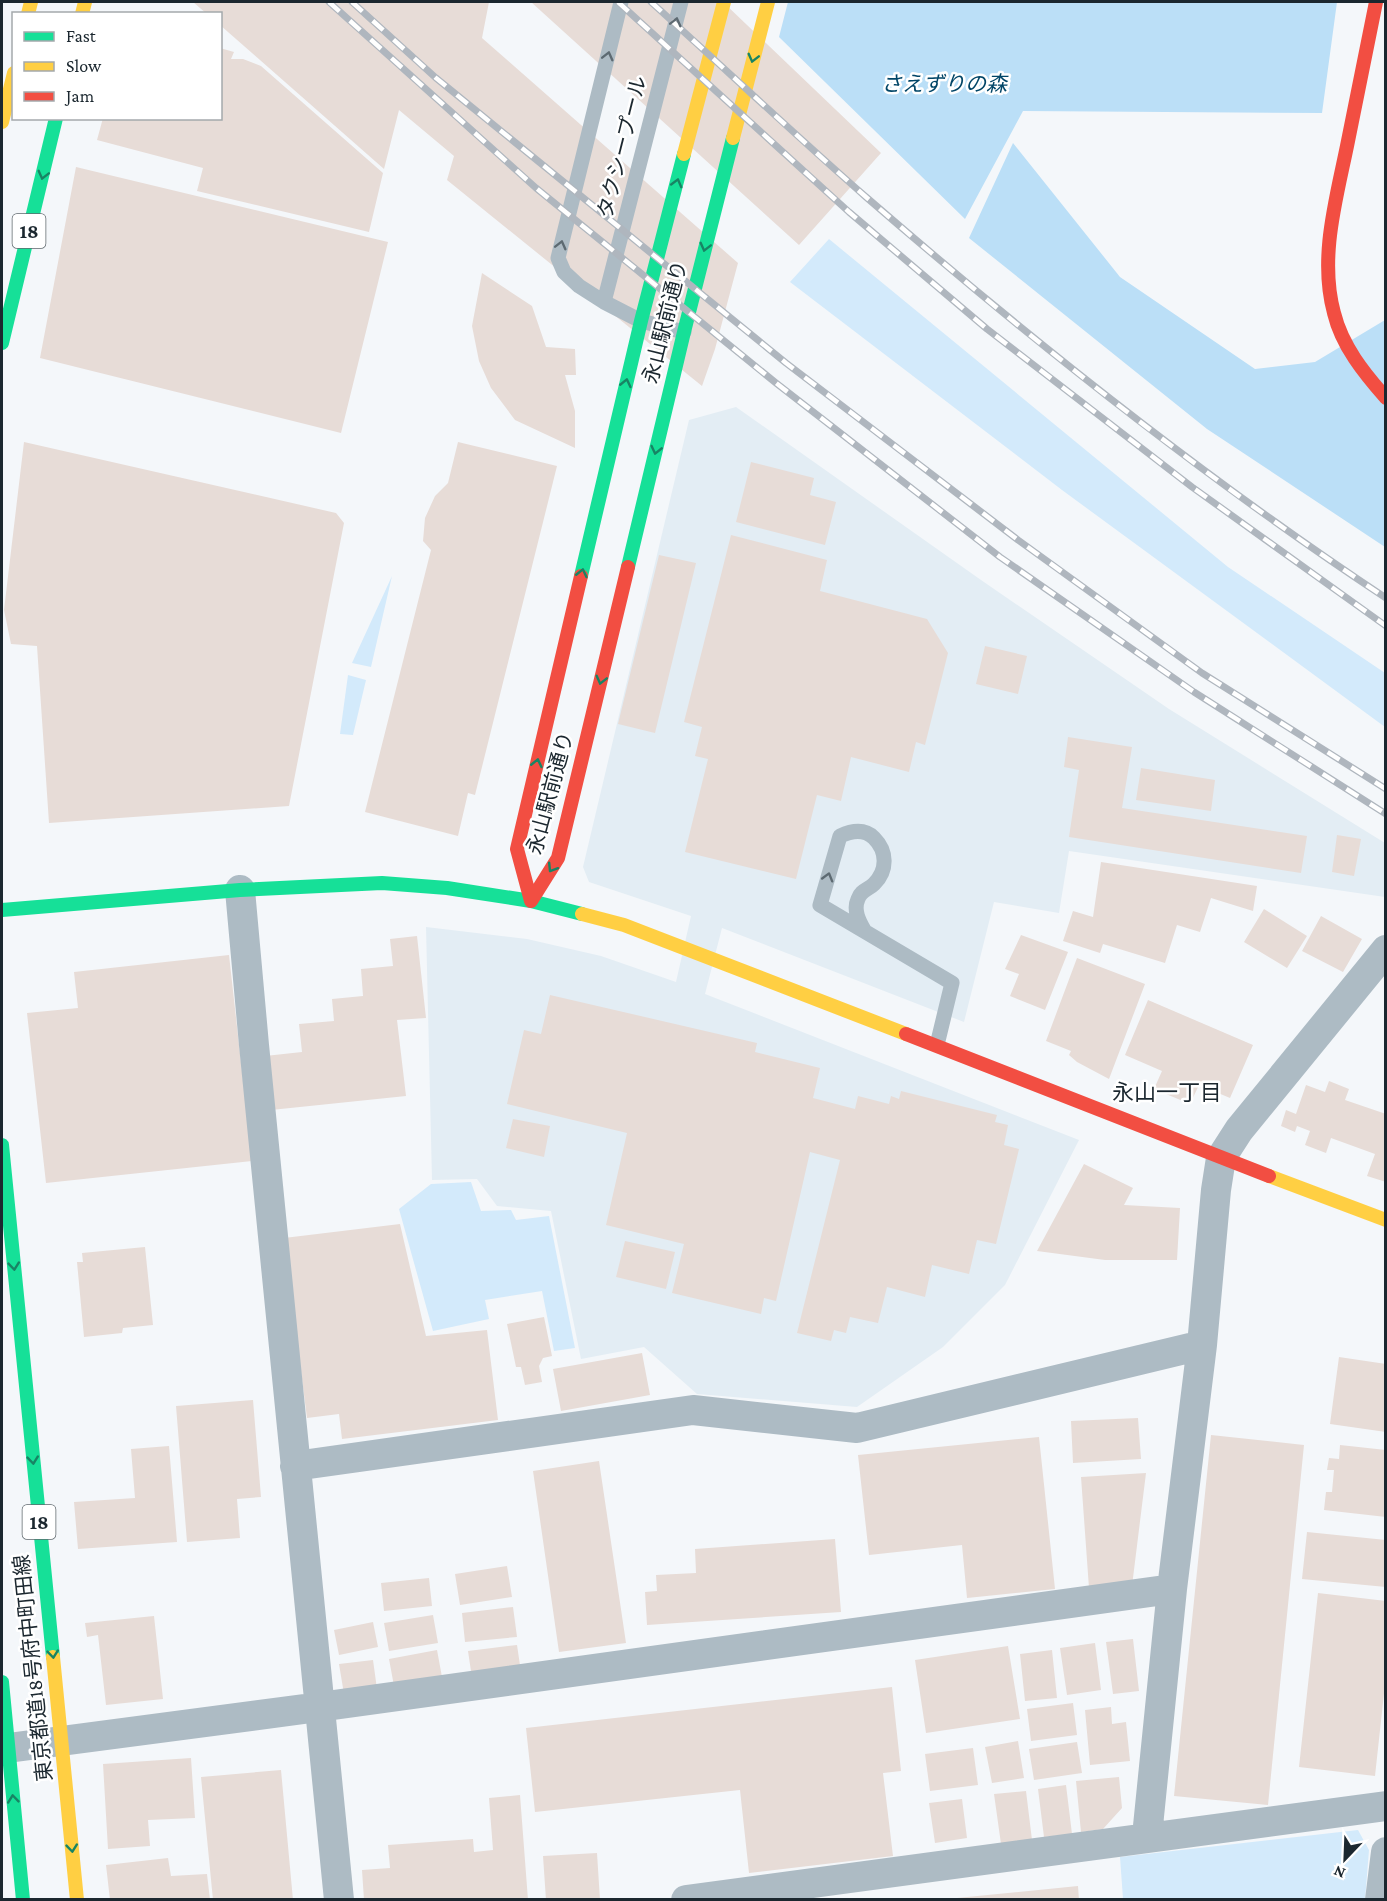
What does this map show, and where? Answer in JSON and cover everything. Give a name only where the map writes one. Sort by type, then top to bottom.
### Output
[{"type":"street","name":"永山駅前通り","points":[[531,901],[517,849],[572,637],[641,321],[724,2]]},
{"type":"street","name":"永山駅前通り","points":[[531,901],[558,858],[604,644],[768,2]]},
{"type":"street","points":[[1376,2],[1333,215],[1327,270],[1330,299],[1342,338],[1366,378],[1386,398]]},
{"type":"street","points":[[2,122],[12,81]]},
{"type":"street","name":"18","points":[[2,343],[56,120]]},
{"type":"street","points":[[2,910],[240,890],[382,883],[447,888],[531,901],[624,925],[732,965],[1221,1158],[1386,1220]]},
{"type":"street","points":[[240,890],[339,1899]]},
{"type":"street","points":[[1147,1836],[1172,1589],[1202,1345],[1221,1158],[1239,1130],[1386,950]]},
{"type":"street","name":"東京都道18号府中町田線","points":[[2,1145],[77,1899]]},
{"type":"street","points":[[295,1466],[693,1410],[856,1428],[1202,1345]]},
{"type":"street","points":[[8,1748],[1172,1589]]},
{"type":"street","name":"東京都道18号府中町田線","points":[[2,1682],[23,1899]]},
{"type":"street","points":[[686,1899],[1386,1806]]},
{"type":"street","points":[[1380,1899],[1386,1852]]},
{"type":"lane","points":[[621,2],[558,258],[564,272],[579,286],[604,302],[641,321],[684,332]]},
{"type":"lane","name":"タクシープール","points":[[604,302],[681,2]]},
{"type":"lane","points":[[864,930],[857,915],[856,901],[862,890],[874,883],[883,871],[885,858],[880,845],[871,835],[855,830],[840,836],[820,905],[952,982],[937,1045]]},
{"type":"shaded area","points":[[829,239],[1228,567],[1385,673],[1385,727],[1062,490],[790,282]]},
{"type":"shaded area","points":[[736,407],[1169,709],[1385,843],[1385,897],[1069,851],[1059,913],[994,902],[964,1022],[722,928],[705,994],[1079,1140],[1005,1285],[943,1347],[857,1407],[697,1394],[644,1347],[581,1359],[551,1211],[497,1206],[477,1179],[432,1180],[426,927],[527,939],[601,956],[676,982],[691,916],[589,882],[583,867],[689,420]]},
{"type":"shaded area","points":[[392,576],[371,667],[352,663]]},
{"type":"shaded area","points":[[348,675],[366,680],[353,735],[340,734]]},
{"type":"shaded area","points":[[471,1182],[481,1211],[511,1210],[516,1220],[549,1216],[575,1348],[554,1351],[542,1291],[485,1300],[489,1319],[433,1331],[399,1209],[431,1184]]},
{"type":"shaded area","points":[[1358,1830],[1369,1850],[1365,1900],[1123,1899],[1120,1857]]},
{"type":"green space","name":"さえずりの森","points":[[788,2],[1337,2],[1322,113],[1023,111],[965,219],[779,37]]},
{"type":"green space","points":[[1013,143],[1120,277],[1255,369],[1315,362],[1385,320],[1385,547],[1207,429],[969,238]]},
{"type":"building","points":[[193,2],[489,2],[482,38],[738,263],[715,349],[702,386],[447,180],[454,156],[399,110],[384,169],[222,27],[222,12],[205,12]]},
{"type":"building","points":[[531,2],[723,2],[881,153],[799,245]]},
{"type":"building","points":[[222,49],[234,52],[231,59],[243,59],[261,66],[383,173],[369,232],[197,191],[203,168],[97,140],[102,120],[222,120]]},
{"type":"building","points":[[76,167],[388,242],[341,433],[40,358]]},
{"type":"building","points":[[482,273],[532,306],[546,347],[575,349],[576,375],[565,375],[575,411],[575,448],[515,420],[491,388],[479,361],[472,326]]},
{"type":"building","points":[[24,442],[336,513],[344,523],[289,806],[49,823],[37,646],[11,644],[4,610]]},
{"type":"building","points":[[458,442],[557,466],[475,795],[468,793],[458,836],[365,812],[431,550],[423,541],[425,518],[435,496],[448,483]]},
{"type":"building","points":[[751,462],[814,478],[810,495],[836,502],[825,545],[736,522]]},
{"type":"building","points":[[731,535],[827,560],[820,591],[927,619],[948,653],[925,745],[916,742],[909,772],[851,757],[841,801],[817,795],[796,879],[685,852],[708,759],[695,756],[702,727],[684,722]]},
{"type":"building","points":[[659,555],[696,563],[655,733],[618,724]]},
{"type":"building","points":[[985,646],[1027,656],[1018,694],[976,684]]},
{"type":"building","points":[[1068,737],[1132,747],[1122,808],[1307,836],[1301,873],[1069,837],[1079,770],[1064,767]]},
{"type":"building","points":[[1141,768],[1215,780],[1211,811],[1136,800]]},
{"type":"building","points":[[1337,835],[1361,839],[1354,876],[1332,872]]},
{"type":"building","points":[[1101,862],[1257,886],[1253,911],[1211,898],[1200,932],[1177,925],[1165,963],[1103,944],[1100,953],[1063,941],[1073,911],[1093,917]]},
{"type":"building","points":[[1264,909],[1307,936],[1287,968],[1244,942]]},
{"type":"building","points":[[1321,916],[1362,939],[1343,972],[1302,951]]},
{"type":"building","points":[[1021,935],[1068,952],[1045,1010],[1010,996],[1019,974],[1005,969]]},
{"type":"building","points":[[417,936],[426,1018],[397,1020],[406,1096],[271,1110],[265,1056],[302,1052],[299,1024],[334,1021],[332,999],[363,996],[361,969],[393,966],[390,939]]},
{"type":"building","points":[[229,955],[252,1161],[46,1183],[27,1013],[78,1008],[74,972]]},
{"type":"building","points":[[1077,958],[1145,984],[1109,1079],[1077,1062],[1069,1055],[1071,1051],[1046,1041]]},
{"type":"building","points":[[550,995],[757,1043],[755,1052],[820,1068],[813,1098],[855,1109],[858,1096],[889,1104],[891,1096],[899,1099],[901,1091],[997,1115],[995,1122],[1008,1125],[1004,1145],[1019,1149],[996,1244],[977,1240],[969,1274],[932,1265],[925,1297],[887,1287],[878,1323],[850,1317],[846,1333],[834,1330],[831,1341],[797,1333],[840,1160],[810,1152],[776,1301],[764,1298],[761,1314],[672,1293],[684,1244],[606,1225],[627,1133],[507,1104],[524,1030],[541,1034]]},
{"type":"building","points":[[1148,1000],[1253,1045],[1230,1098],[1199,1085],[1190,1104],[1154,1089],[1162,1071],[1125,1055]]},
{"type":"building","points":[[1329,1081],[1349,1089],[1345,1100],[1386,1114],[1386,1182],[1367,1176],[1375,1154],[1331,1138],[1326,1153],[1305,1145],[1310,1131],[1297,1126],[1295,1132],[1281,1126],[1286,1110],[1296,1114],[1306,1085],[1325,1092]]},
{"type":"building","points":[[513,1119],[550,1126],[544,1157],[506,1148]]},
{"type":"building","points":[[1084,1164],[1133,1188],[1124,1205],[1180,1208],[1177,1260],[1105,1260],[1037,1251]]},
{"type":"building","points":[[400,1224],[426,1336],[487,1330],[498,1420],[342,1439],[339,1414],[307,1418],[284,1238]]},
{"type":"building","points":[[625,1241],[675,1252],[666,1289],[616,1277]]},
{"type":"building","points":[[145,1247],[153,1325],[123,1328],[122,1333],[84,1337],[77,1262],[83,1262],[82,1253]]},
{"type":"building","points":[[544,1317],[552,1356],[543,1358],[539,1366],[542,1382],[525,1385],[521,1367],[516,1367],[507,1324]]},
{"type":"building","points":[[642,1353],[650,1395],[561,1411],[553,1369]]},
{"type":"building","points":[[1339,1357],[1386,1364],[1386,1432],[1330,1424]]},
{"type":"building","points":[[253,1400],[261,1497],[237,1499],[240,1538],[187,1542],[176,1406]]},
{"type":"building","points":[[1138,1418],[1141,1459],[1073,1463],[1071,1421]]},
{"type":"building","points":[[1211,1435],[1304,1445],[1268,1805],[1174,1796]]},
{"type":"building","points":[[1039,1437],[1055,1589],[967,1598],[962,1545],[869,1555],[858,1455]]},
{"type":"building","points":[[1340,1445],[1386,1450],[1386,1517],[1324,1510],[1326,1492],[1332,1492],[1334,1470],[1327,1470],[1329,1458],[1339,1459]]},
{"type":"building","points":[[169,1446],[177,1542],[78,1549],[74,1502],[135,1498],[131,1449]]},
{"type":"building","points":[[599,1461],[626,1643],[559,1652],[533,1471]]},
{"type":"building","points":[[1146,1473],[1132,1586],[1089,1588],[1081,1477]]},
{"type":"building","points":[[1307,1532],[1386,1540],[1386,1587],[1302,1579]]},
{"type":"building","points":[[835,1539],[841,1612],[647,1625],[645,1592],[657,1591],[656,1575],[696,1573],[695,1549]]},
{"type":"building","points":[[507,1566],[512,1597],[460,1605],[455,1574]]},
{"type":"building","points":[[429,1578],[432,1606],[384,1611],[381,1583]]},
{"type":"building","points":[[1318,1593],[1386,1601],[1386,1675],[1375,1776],[1299,1767]]},
{"type":"building","points":[[513,1607],[517,1637],[465,1642],[462,1613]]},
{"type":"building","points":[[433,1615],[438,1643],[389,1651],[384,1623]]},
{"type":"building","points":[[154,1616],[163,1699],[106,1705],[98,1635],[87,1637],[85,1623]]},
{"type":"building","points":[[373,1622],[378,1647],[339,1655],[334,1630]]},
{"type":"building","points":[[1133,1639],[1139,1691],[1113,1694],[1106,1642]]},
{"type":"building","points":[[1095,1643],[1101,1690],[1067,1695],[1060,1648]]},
{"type":"building","points":[[517,1645],[521,1672],[472,1678],[468,1651]]},
{"type":"building","points":[[1008,1646],[1020,1719],[926,1733],[915,1660]]},
{"type":"building","points":[[437,1650],[442,1677],[394,1686],[389,1659]]},
{"type":"building","points":[[1052,1650],[1057,1698],[1025,1701],[1020,1654]]},
{"type":"building","points":[[373,1660],[377,1689],[344,1694],[339,1664]]},
{"type":"building","points":[[892,1687],[901,1771],[883,1773],[893,1856],[749,1873],[740,1790],[535,1812],[526,1728]]},
{"type":"building","points":[[1073,1703],[1077,1735],[1031,1741],[1027,1709]]},
{"type":"building","points":[[1111,1707],[1112,1724],[1126,1722],[1130,1761],[1090,1765],[1085,1710]]},
{"type":"building","points":[[1018,1741],[1024,1778],[992,1783],[985,1747]]},
{"type":"building","points":[[1077,1742],[1082,1773],[1034,1780],[1029,1749]]},
{"type":"building","points":[[973,1748],[978,1785],[930,1791],[925,1754]]},
{"type":"building","points":[[191,1758],[195,1818],[148,1820],[150,1846],[108,1849],[103,1764]]},
{"type":"building","points":[[281,1770],[293,1900],[213,1900],[201,1777]]},
{"type":"building","points":[[1119,1777],[1122,1808],[1103,1829],[1081,1832],[1076,1781]]},
{"type":"building","points":[[1066,1785],[1072,1834],[1044,1837],[1038,1789]]},
{"type":"building","points":[[1026,1791],[1032,1840],[1001,1844],[994,1794]]},
{"type":"building","points":[[520,1795],[528,1900],[364,1900],[362,1870],[390,1868],[388,1845],[473,1839],[474,1852],[493,1850],[489,1798]]},
{"type":"building","points":[[962,1799],[967,1838],[935,1843],[929,1803]]},
{"type":"building","points":[[597,1853],[600,1900],[546,1900],[543,1856]]},
{"type":"building","points":[[168,1858],[171,1876],[207,1874],[210,1900],[110,1900],[106,1865]]},
{"type":"building","points":[[1078,1886],[1079,1900],[957,1900],[957,1898]]},
{"type":"railway","points":[[329,2],[536,188],[776,383],[1000,557],[1194,692],[1386,814]]},
{"type":"railway","points":[[352,2],[436,78],[786,363],[1018,540],[1202,673],[1386,789]]},
{"type":"railway","points":[[618,2],[849,212],[987,329],[1192,487],[1386,626]]},
{"type":"railway","points":[[651,2],[866,197],[1055,355],[1185,456],[1386,598]]},
{"type":"traffic: fast","points":[[2,343],[56,120]]},
{"type":"traffic: fast","points":[[628,567],[733,138]]},
{"type":"traffic: fast","points":[[581,576],[641,321],[684,154]]},
{"type":"traffic: fast","points":[[2,910],[240,890],[382,883],[447,888],[531,901],[582,914]]},
{"type":"traffic: fast","points":[[2,1145],[53,1657]]},
{"type":"traffic: fast","points":[[2,1682],[23,1900]]},
{"type":"traffic: slow","points":[[28,12],[31,2]]},
{"type":"traffic: slow","points":[[82,12],[85,2]]},
{"type":"traffic: slow","points":[[684,154],[724,2]]},
{"type":"traffic: slow","points":[[733,138],[768,2]]},
{"type":"traffic: slow","points":[[2,122],[12,81]]},
{"type":"traffic: slow","points":[[582,914],[624,925],[906,1034]]},
{"type":"traffic: slow","points":[[1269,1176],[1386,1220]]},
{"type":"traffic: slow","points":[[53,1657],[77,1900]]},
{"type":"traffic: jam","points":[[1376,2],[1334,208],[1328,271],[1334,313],[1342,337],[1362,369],[1386,398]]},
{"type":"traffic: jam","points":[[531,901],[558,858],[628,567]]},
{"type":"traffic: jam","points":[[531,901],[517,849],[581,576]]},
{"type":"traffic: jam","points":[[906,1034],[1269,1176]]},
{"type":"district","name":"永山一丁目","points":[[1167,1092]]}]
